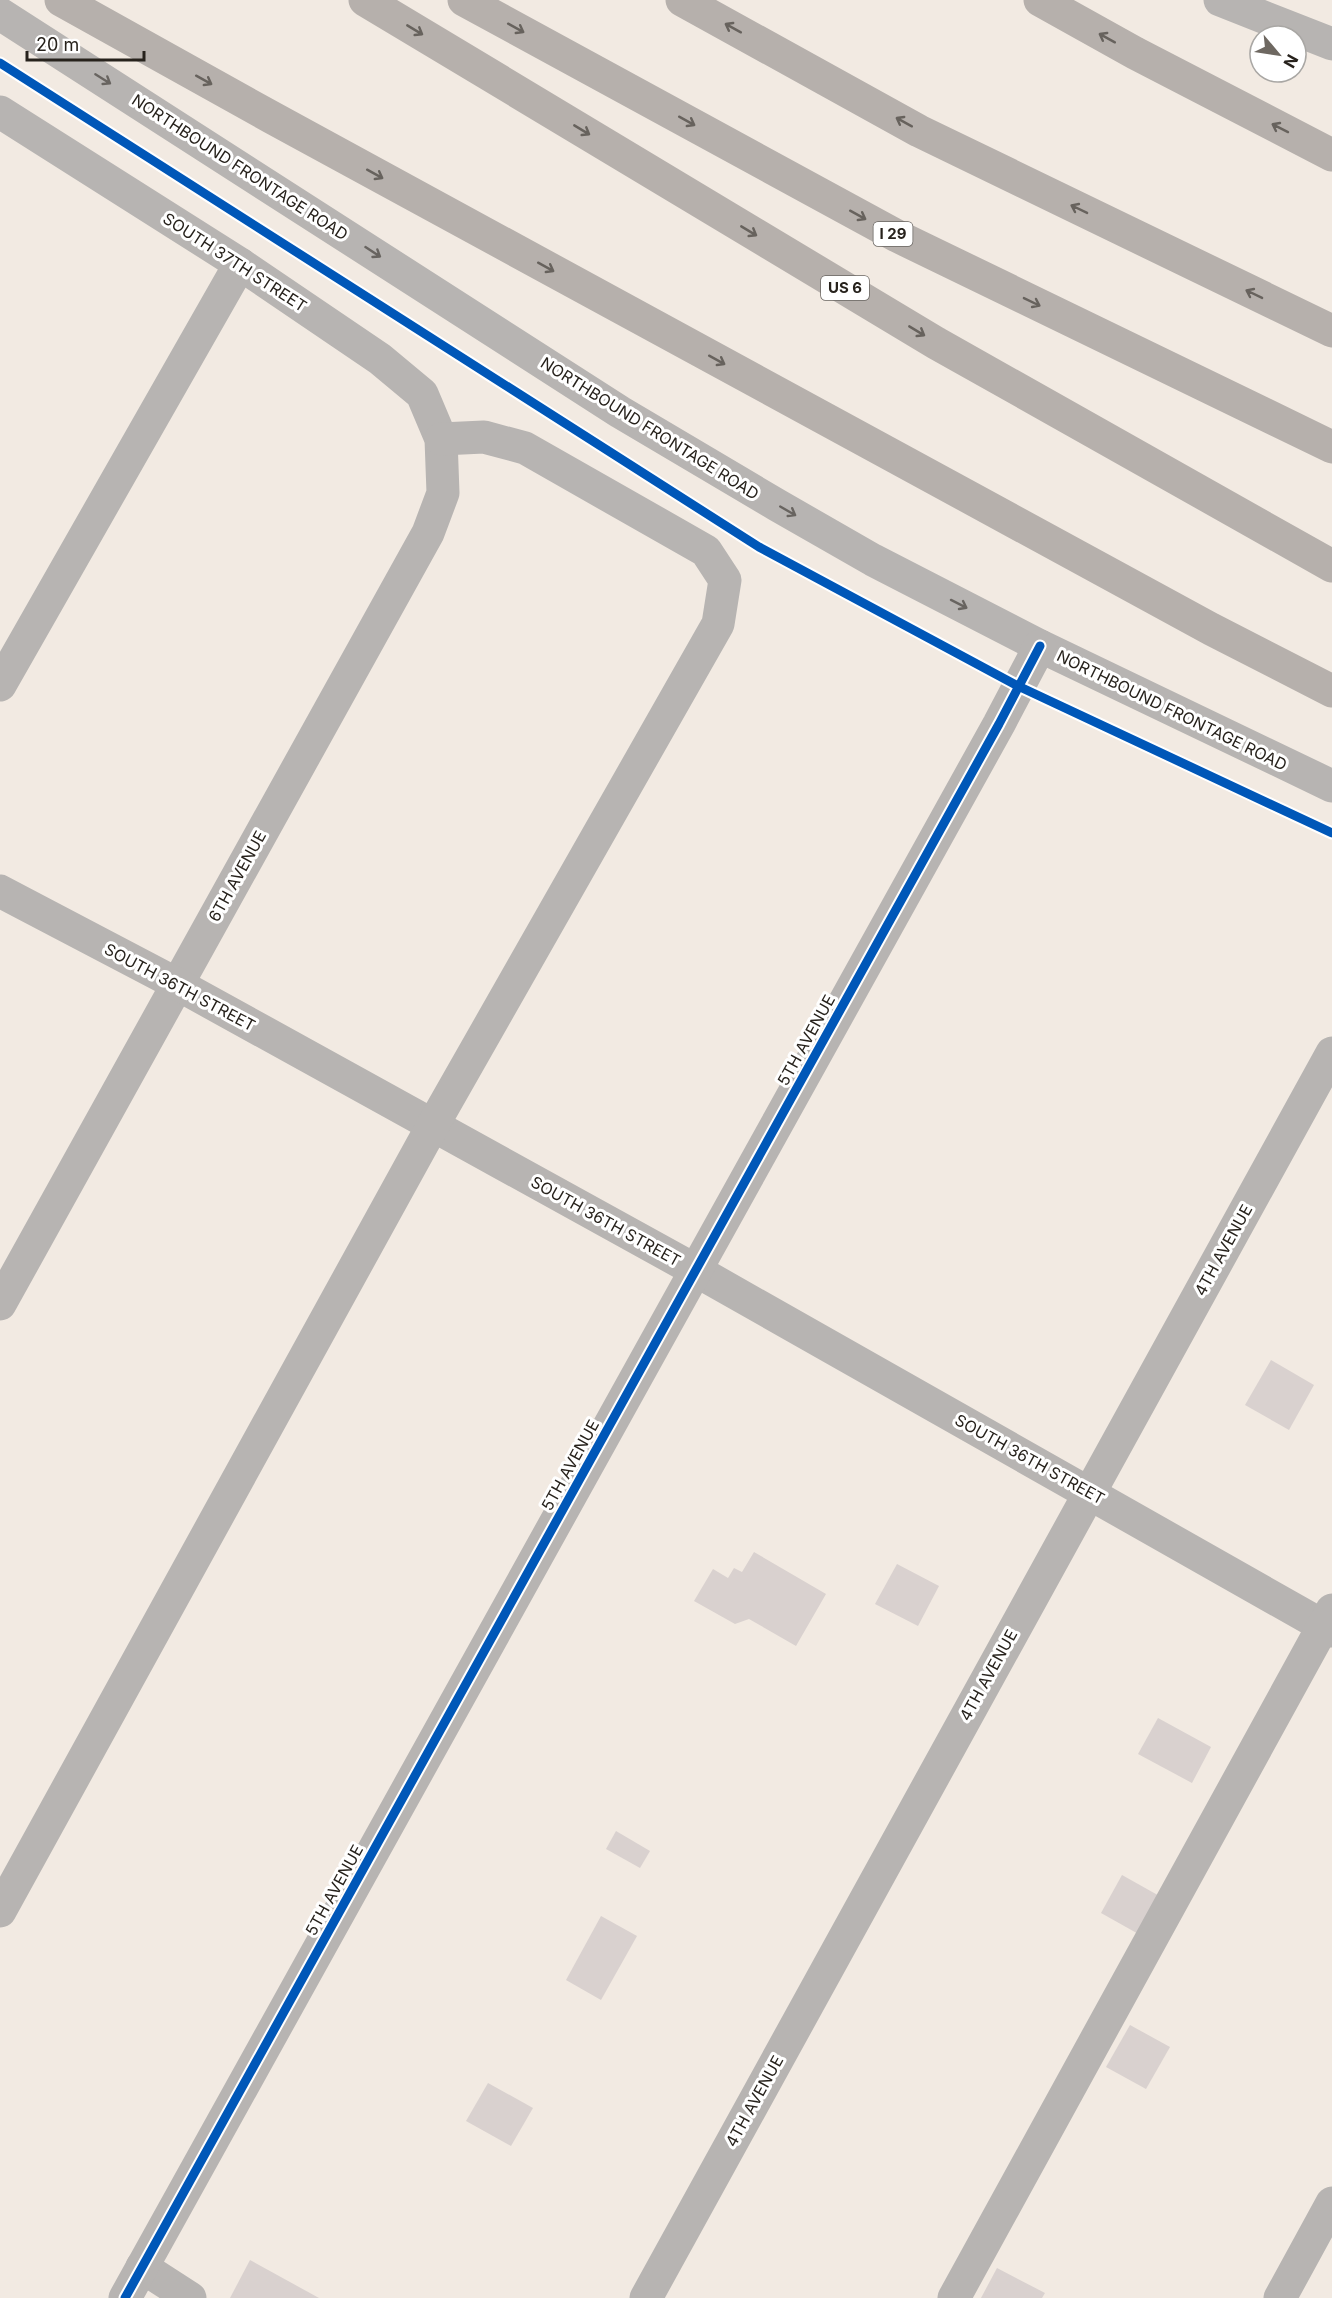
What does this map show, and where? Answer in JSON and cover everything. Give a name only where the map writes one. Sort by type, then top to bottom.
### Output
[{"type":"highway","points":[[62,0],[271,117],[1190,618],[1332,691]]},
{"type":"highway","name":"US 6","points":[[365,0],[936,343],[1332,566]]},
{"type":"highway","name":"I 29","points":[[464,0],[897,236],[1332,447]]},
{"type":"highway","points":[[682,0],[919,131],[1324,325]]},
{"type":"highway","points":[[1040,0],[1135,53],[1332,155]]},
{"type":"street","points":[[1220,0],[1332,44]]},
{"type":"street","name":"NORTHBOUND FRONTAGE ROAD","points":[[0,14],[620,412],[873,560],[1040,646],[1332,786]]},
{"type":"street","name":"SOUTH 37TH STREET","points":[[0,112],[240,264],[380,359],[422,394],[441,439]]},
{"type":"street","points":[[0,685],[240,264]]},
{"type":"street","points":[[0,1911],[433,1125],[718,624],[725,580],[705,551],[525,448],[484,437],[441,439]]},
{"type":"street","name":"6TH AVENUE","points":[[0,1304],[428,533],[442,493],[441,439]]},
{"type":"street","name":"5TH AVENUE","points":[[125,2298],[999,724],[1040,646]]},
{"type":"street","name":"SOUTH 36TH STREET","points":[[0,891],[177,984],[695,1270],[1089,1492],[1329,1622]]},
{"type":"street","name":"4TH AVENUE","points":[[646,2298],[1332,1053]]},
{"type":"street","points":[[954,2298],[1329,1622]]},
{"type":"street","points":[[1280,2298],[1332,2203]]},
{"type":"street","points":[[142,2267],[190,2298]]},
{"type":"building","points":[[1271,1360],[1314,1385],[1289,1430],[1245,1405]]},
{"type":"building","points":[[754,1552],[826,1594],[796,1646],[749,1619],[735,1624],[694,1601],[713,1569],[728,1578],[734,1568],[742,1572]]},
{"type":"building","points":[[897,1564],[939,1586],[918,1626],[875,1604]]},
{"type":"building","points":[[1158,1718],[1211,1747],[1192,1783],[1138,1754]]},
{"type":"building","points":[[616,1831],[650,1851],[640,1868],[606,1849]]},
{"type":"building","points":[[1122,1875],[1163,1898],[1142,1936],[1101,1913]]},
{"type":"building","points":[[601,1916],[637,1936],[601,2000],[566,1980]]},
{"type":"building","points":[[1130,2025],[1170,2047],[1146,2089],[1106,2067]]},
{"type":"building","points":[[488,2083],[533,2108],[511,2146],[466,2121]]},
{"type":"building","points":[[250,2260],[319,2298],[230,2298]]},
{"type":"building","points":[[997,2268],[1045,2293],[1042,2298],[981,2298]]},
{"type":"cycle path","points":[[0,63],[759,547],[1018,686],[1332,833]]},
{"type":"cycle path","points":[[125,2298],[999,724],[1040,646]]}]
